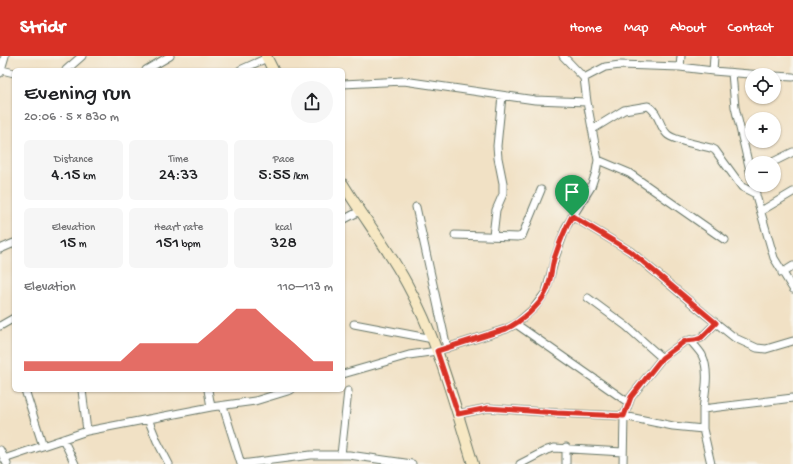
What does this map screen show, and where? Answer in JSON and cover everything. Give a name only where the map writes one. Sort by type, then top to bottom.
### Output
[{"type":"street","points":[[5,56],[1,72],[12,73]]},
{"type":"street","points":[[68,68],[82,56]]},
{"type":"street","points":[[345,373],[408,355],[442,349],[506,329],[516,324],[534,308],[546,292],[555,258],[566,227],[591,187],[598,160],[584,78],[563,56]]},
{"type":"street","points":[[620,65],[621,56]]},
{"type":"street","points":[[680,67],[681,56]]},
{"type":"street","points":[[713,71],[714,56]]},
{"type":"street","points":[[149,68],[166,57]]},
{"type":"street","points":[[244,68],[267,57],[272,68]]},
{"type":"street","points":[[584,78],[605,67],[620,65],[680,67],[745,74]]},
{"type":"street","points":[[732,73],[735,107],[747,156]]},
{"type":"street","points":[[781,77],[793,78]]},
{"type":"street","points":[[345,84],[404,81],[535,100],[587,102]]},
{"type":"street","points":[[493,236],[496,210],[503,194],[503,183],[497,146],[502,96]]},
{"type":"street","points":[[593,129],[624,110],[648,106],[654,111],[666,134],[674,138],[715,150],[742,187],[756,194],[774,258],[793,289]]},
{"type":"street","points":[[781,158],[793,152]]},
{"type":"street","points":[[598,160],[630,173],[725,240]]},
{"type":"street","points":[[345,187],[407,283],[432,339],[442,349]]},
{"type":"street","points":[[455,235],[522,236],[541,190]]},
{"type":"street","points":[[760,210],[793,192]]},
{"type":"street","points":[[416,207],[442,349],[458,414],[473,464]]},
{"type":"street","points":[[345,219],[360,212]]},
{"type":"street","points":[[572,216],[630,251],[735,338],[757,348],[766,349],[793,341]]},
{"type":"street","points":[[0,249],[12,244]]},
{"type":"street","points":[[782,273],[793,266]]},
{"type":"street","points":[[588,298],[626,326],[662,358]]},
{"type":"street","points":[[0,326],[12,319]]},
{"type":"street","points":[[623,464],[624,416],[631,397],[662,358],[685,341],[701,338],[716,323]]},
{"type":"street","points":[[354,324],[432,339]]},
{"type":"street","points":[[516,324],[629,403]]},
{"type":"street","points":[[690,340],[702,355],[705,364],[706,373],[703,429],[711,464]]},
{"type":"street","points":[[341,455],[348,391]]},
{"type":"street","points":[[26,392],[43,446]]},
{"type":"street","points":[[82,392],[87,431]]},
{"type":"street","points":[[208,392],[211,407]]},
{"type":"street","points":[[0,450],[6,462],[43,446],[87,431],[211,407],[255,401],[284,392]]},
{"type":"street","points":[[703,409],[793,398]]},
{"type":"street","points":[[223,406],[241,464],[311,455],[341,455],[412,464]]},
{"type":"street","points":[[458,414],[488,408],[624,416],[673,426],[703,429]]},
{"type":"street","points":[[148,419],[169,464]]},
{"type":"street","points":[[63,439],[75,464]]},
{"type":"street","points":[[520,464],[550,448],[566,447],[623,452]]},
{"type":"street","points":[[566,447],[566,464]]},
{"type":"route","points":[[572,216],[630,251],[716,323],[701,338],[685,341],[662,358],[631,397],[624,416],[488,408],[458,414],[437,351],[506,329],[516,324],[534,308],[546,292],[555,258],[566,227],[572,216]]}]
